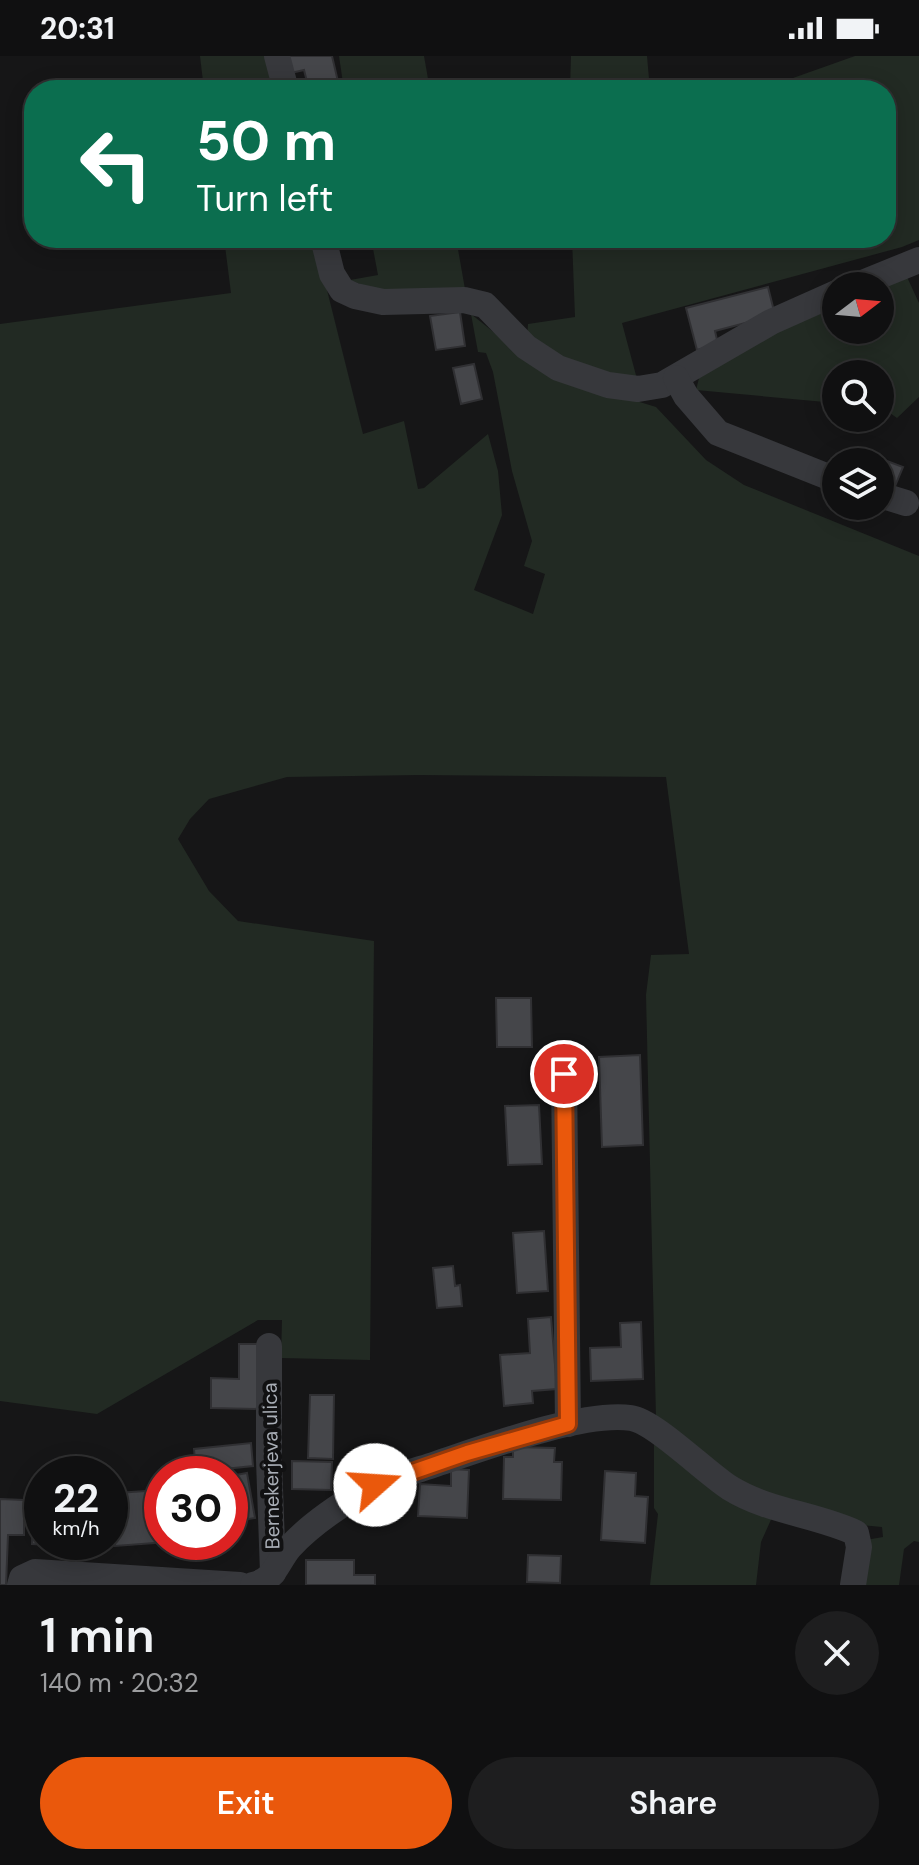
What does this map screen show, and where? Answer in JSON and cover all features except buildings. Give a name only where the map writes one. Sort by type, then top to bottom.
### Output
[{"type":"street","points":[[277,56],[283,80]]},
{"type":"street","points":[[326,248],[332,274],[342,290],[355,296],[383,302],[464,300],[485,305],[526,347],[558,368],[608,385],[638,389],[662,385],[771,322],[822,299]]},
{"type":"street","points":[[891,272],[911,264]]},
{"type":"street","points":[[676,378],[686,396],[718,433],[822,474]]},
{"type":"street","points":[[894,499],[906,503]]},
{"type":"street","points":[[564,1074],[568,1424]]},
{"type":"street","name":"Bernekerjeva ulica","points":[[267,1581],[269,1346]]},
{"type":"street","points":[[267,1581],[288,1549],[316,1523],[375,1485],[467,1453],[568,1424],[632,1418],[651,1425],[704,1470],[732,1489],[773,1508],[856,1533],[859,1547],[853,1585]]},
{"type":"street","points":[[20,1585],[22,1578],[35,1572],[240,1585]]},
{"type":"shaded area","points":[[200,56],[266,56],[272,80],[203,80]]},
{"type":"shaded area","points":[[339,56],[424,56],[428,80],[343,80]]},
{"type":"shaded area","points":[[571,56],[647,56],[649,80],[570,80]]},
{"type":"shaded area","points":[[855,56],[919,56],[919,240],[902,247],[622,323],[637,379],[570,365],[527,338],[528,324],[575,317],[572,248],[896,248],[896,80],[787,80]]},
{"type":"shaded area","points":[[225,248],[316,248],[363,434],[404,421],[418,489],[424,488],[488,434],[498,471],[502,515],[474,590],[533,614],[545,574],[524,566],[532,541],[512,471],[493,372],[486,353],[478,352],[471,314],[511,346],[620,396],[656,407],[706,460],[744,485],[822,517],[822,520],[830,520],[919,556],[919,1542],[914,1541],[904,1549],[899,1585],[859,1585],[866,1540],[883,1537],[882,1527],[861,1525],[771,1503],[656,1418],[646,995],[651,955],[689,954],[666,777],[287,777],[209,799],[190,819],[178,839],[209,891],[238,921],[374,941],[370,1360],[281,1358],[282,1320],[258,1320],[97,1414],[0,1401],[0,324],[231,293]]},
{"type":"shaded area","points":[[373,248],[458,248],[465,289],[380,292],[350,280],[378,275]]},
{"type":"shaded area","points":[[907,277],[919,303],[919,397],[897,418],[894,416],[894,360],[822,360],[822,402],[696,390],[699,378],[778,331],[822,311],[822,344],[894,344],[894,282]]},
{"type":"shaded area","points":[[654,1443],[774,1513],[761,1542],[756,1585],[650,1585],[658,1514],[654,1508]]},
{"type":"route","points":[[375,1485],[467,1453],[568,1424],[564,1074]]}]
